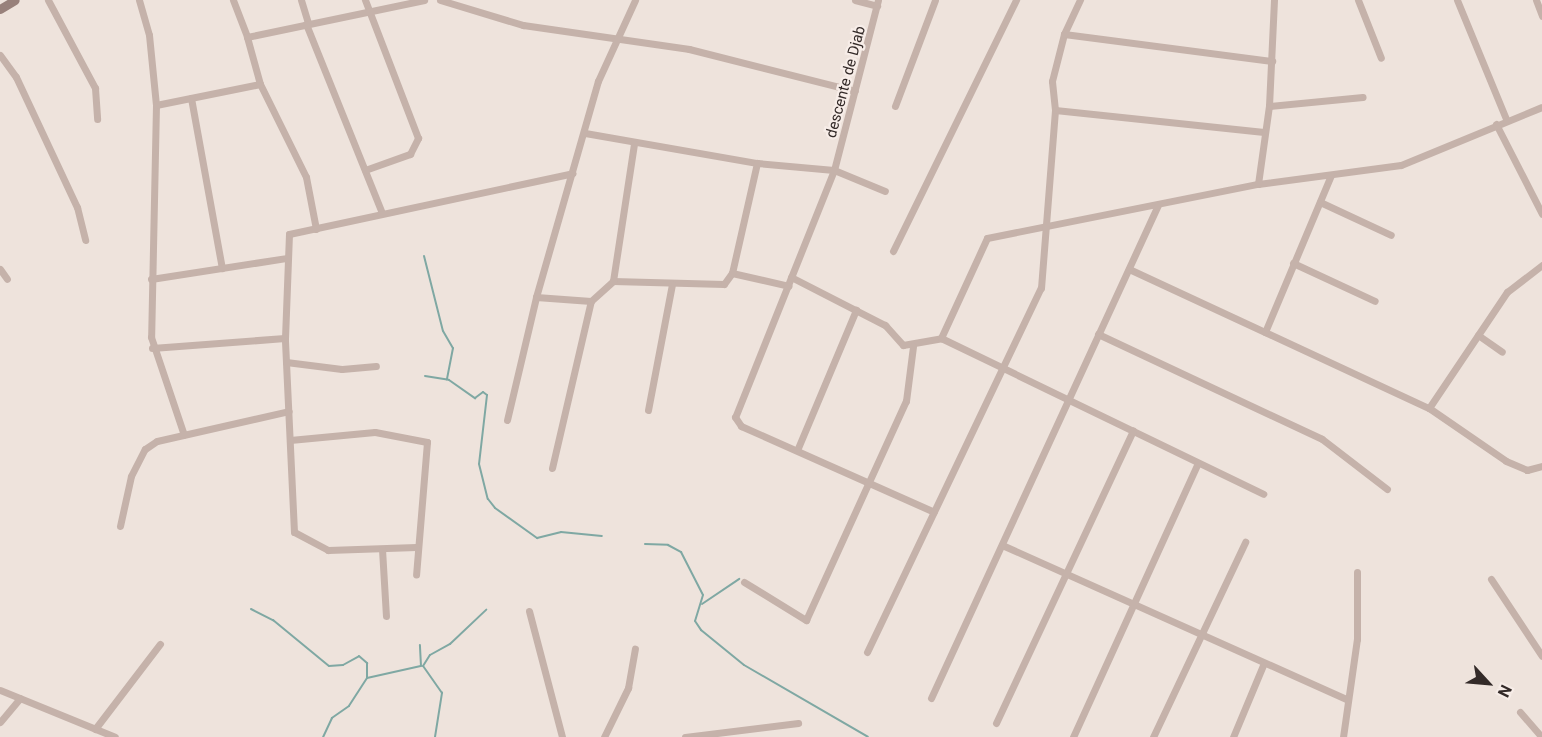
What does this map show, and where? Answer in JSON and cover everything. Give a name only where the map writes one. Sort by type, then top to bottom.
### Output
[{"type":"main road","points":[[0,9],[15,0]]},
{"type":"street","points":[[48,0],[95,88],[97,119]]},
{"type":"street","points":[[139,0],[149,35],[156,105],[151,279],[152,348],[184,435]]},
{"type":"street","points":[[233,0],[247,37],[260,84],[306,177],[316,229]]},
{"type":"street","points":[[301,0],[307,24],[382,213]]},
{"type":"street","points":[[365,0],[418,138],[410,154],[365,170]]},
{"type":"street","points":[[247,37],[368,9],[424,0]]},
{"type":"street","points":[[440,0],[524,25],[689,49],[855,91]]},
{"type":"street","points":[[507,420],[536,297],[603,64],[635,0]]},
{"type":"street","points":[[855,0],[879,2],[835,170],[735,417],[741,426],[798,448],[934,512]]},
{"type":"street","points":[[895,106],[935,0]]},
{"type":"street","points":[[893,251],[1016,0]]},
{"type":"street","points":[[867,652],[1041,288],[1055,110],[1052,81],[1064,34],[1080,0]]},
{"type":"street","points":[[1258,184],[1269,106],[1274,0]]},
{"type":"street","points":[[1358,0],[1381,58]]},
{"type":"street","points":[[1457,0],[1506,119]]},
{"type":"street","points":[[1536,0],[1542,16]]},
{"type":"street","name":"descente de Djab","points":[[835,170],[879,2]]},
{"type":"street","points":[[1064,34],[1272,61]]},
{"type":"street","points":[[0,55],[16,77],[77,207],[85,240]]},
{"type":"street","points":[[156,105],[260,84]]},
{"type":"street","points":[[1269,106],[1363,97]]},
{"type":"street","points":[[191,99],[222,268]]},
{"type":"street","points":[[941,338],[987,238],[1258,184],[1401,165],[1506,119],[1542,107]]},
{"type":"street","points":[[1055,110],[1264,132]]},
{"type":"street","points":[[1496,124],[1542,214]]},
{"type":"street","points":[[585,133],[634,144],[757,163],[835,170],[885,191]]},
{"type":"street","points":[[552,468],[591,301],[613,281],[634,144]]},
{"type":"street","points":[[613,281],[718,286],[732,273],[757,163]]},
{"type":"street","points":[[416,547],[328,550],[294,532],[285,338],[289,234],[573,173]]},
{"type":"street","points":[[1265,332],[1331,176]]},
{"type":"street","points":[[1320,202],[1391,235]]},
{"type":"street","points":[[931,698],[1158,205]]},
{"type":"street","points":[[151,279],[287,258]]},
{"type":"street","points":[[1293,264],[1375,301]]},
{"type":"street","points":[[1429,408],[1507,292],[1542,264]]},
{"type":"street","points":[[0,269],[7,279]]},
{"type":"street","points":[[1129,269],[1429,408],[1506,461],[1527,470],[1542,466]]},
{"type":"street","points":[[732,273],[789,286]]},
{"type":"street","points":[[792,277],[890,329],[903,345],[913,346],[941,338],[1263,494]]},
{"type":"street","points":[[648,410],[672,284]]},
{"type":"street","points":[[536,297],[591,301]]},
{"type":"street","points":[[798,448],[856,310]]},
{"type":"street","points":[[1098,334],[1322,439],[1387,489]]},
{"type":"street","points":[[1478,335],[1502,352]]},
{"type":"street","points":[[152,348],[285,338]]},
{"type":"street","points":[[744,582],[806,620],[906,401],[913,346]]},
{"type":"street","points":[[286,362],[342,369],[376,366]]},
{"type":"street","points":[[120,526],[131,476],[145,449],[184,435],[289,411]]},
{"type":"street","points":[[996,723],[1132,431]]},
{"type":"street","points":[[290,440],[375,432],[427,442],[416,547],[416,575]]},
{"type":"street","points":[[1073,737],[1198,463]]},
{"type":"street","points":[[1153,737],[1245,542]]},
{"type":"street","points":[[1002,545],[1346,699]]},
{"type":"street","points":[[382,549],[386,616]]},
{"type":"street","points":[[1343,737],[1346,699],[1357,639],[1357,573]]},
{"type":"street","points":[[1491,579],[1542,656]]},
{"type":"street","points":[[529,611],[562,737]]},
{"type":"street","points":[[95,729],[160,644]]},
{"type":"street","points":[[604,737],[627,688],[635,649]]},
{"type":"street","points":[[1233,737],[1264,663]]},
{"type":"street","points":[[0,690],[116,737]]},
{"type":"street","points":[[0,722],[20,698]]},
{"type":"street","points":[[1520,712],[1542,737]]},
{"type":"street","points":[[685,737],[798,723]]},
{"type":"waterway","points":[[424,256],[443,331],[453,348],[447,379]]},
{"type":"waterway","points":[[425,376],[449,380],[475,398],[483,392],[487,395],[479,464],[488,499],[495,508],[537,538],[561,532],[602,536]]},
{"type":"waterway","points":[[645,544],[668,545],[681,552],[703,595],[695,621],[701,630],[744,665],[868,737]]},
{"type":"waterway","points":[[702,604],[739,579]]},
{"type":"waterway","points":[[251,609],[273,620],[329,666],[343,665],[359,656],[367,663],[367,678],[349,706],[332,718],[323,737]]},
{"type":"waterway","points":[[435,737],[442,693],[423,666],[430,655],[450,644],[486,610]]},
{"type":"waterway","points":[[367,678],[421,666],[420,645]]}]
